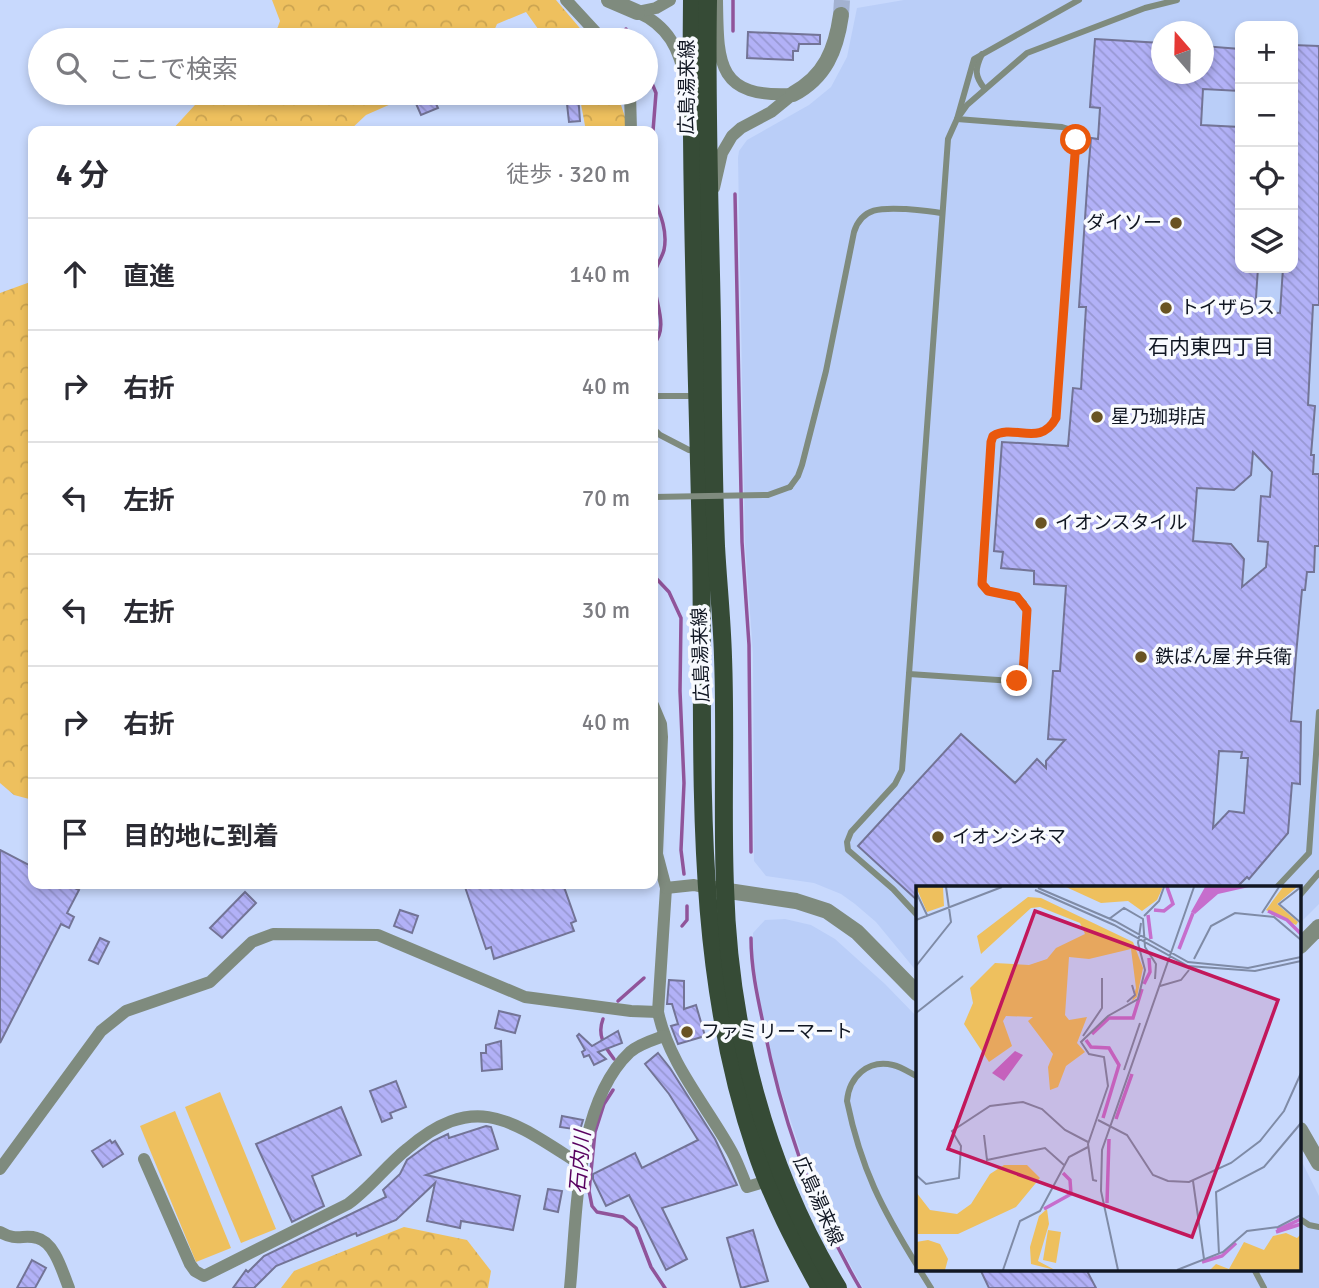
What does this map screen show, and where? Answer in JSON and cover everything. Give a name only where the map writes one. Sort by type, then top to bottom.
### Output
[{"type":"main road","name":"広島湯来線","points":[[692,0],[702,609],[701,747],[707,888],[726,1039],[738,1092],[767,1181],[820,1288]]},
{"type":"main road","name":"広島湯来線","points":[[708,0],[709,211],[716,546],[723,657],[725,891],[740,1028],[753,1089],[772,1148],[803,1226],[838,1288]]},
{"type":"main road","points":[[697,354],[688,381],[689,450],[691,548],[702,609]]},
{"type":"street","points":[[566,0],[592,28]]},
{"type":"street","points":[[609,0],[655,20],[678,51],[692,118]]},
{"type":"street","points":[[637,12],[656,8],[670,0]]},
{"type":"street","points":[[717,0],[720,56],[731,80],[758,94],[793,94]]},
{"type":"street","points":[[709,211],[726,144],[741,128],[771,112],[812,82],[828,62],[841,15]]},
{"type":"street","points":[[630,105],[631,126]]},
{"type":"street","points":[[658,717],[662,737],[658,831]]},
{"type":"street","points":[[658,858],[666,888],[657,1012],[664,1036],[734,1154],[747,1187],[767,1181]]},
{"type":"street","points":[[666,888],[694,885],[796,901],[827,911],[857,932],[916,992]]},
{"type":"street","points":[[1302,944],[1319,927]]},
{"type":"street","points":[[0,1168],[101,1031],[126,1011],[210,982],[252,942],[273,934],[378,935],[525,997],[657,1012]]},
{"type":"street","points":[[570,1288],[584,1143],[598,1099],[609,1080],[634,1049],[664,1036]]},
{"type":"street","points":[[144,1159],[190,1264],[204,1276],[348,1205],[426,1134],[444,1123],[462,1117],[480,1115],[523,1127],[582,1163]]},
{"type":"street","points":[[1302,1133],[1319,1163]]},
{"type":"street","points":[[0,1232],[13,1238],[37,1238],[47,1244],[69,1288]]},
{"type":"lane","points":[[916,914],[893,889],[851,853],[847,842],[851,832],[901,775],[946,146],[957,119],[974,58],[1079,0]]},
{"type":"lane","points":[[957,119],[967,105],[1027,53],[1145,8],[1177,0]]},
{"type":"lane","points":[[983,52],[975,73],[976,79],[985,89]]},
{"type":"lane","points":[[909,674],[1013,681],[1022,677],[1027,610],[1017,597],[988,591],[982,584],[991,442],[993,436],[999,432],[1042,432],[1051,426],[1057,414],[1076,136],[1072,130],[1062,127],[957,119]]},
{"type":"lane","points":[[658,497],[768,495],[790,487],[802,465],[826,371],[854,232],[859,220],[869,211],[883,208],[941,213]]},
{"type":"lane","points":[[658,396],[688,396]]},
{"type":"lane","points":[[658,433],[689,450]]},
{"type":"lane","points":[[1278,886],[1309,853],[1317,770],[1319,712]]},
{"type":"lane","points":[[1311,819],[1319,832]]},
{"type":"lane","points":[[1302,893],[1319,873]]},
{"type":"lane","points":[[916,1076],[894,1065],[883,1063],[871,1066],[853,1080],[848,1101],[861,1155],[872,1184],[888,1219],[916,1263]]},
{"type":"lane","points":[[1302,1220],[1319,1227]]},
{"type":"lane","points":[[920,1270],[931,1288]]},
{"type":"lane","points":[[1255,1270],[1264,1288]]},
{"type":"shaded area","points":[[904,0],[1319,0],[1319,904],[1302,921],[1302,886],[916,886],[916,971],[876,922],[841,894],[814,883],[766,876],[754,861],[753,654],[745,543],[738,158],[739,151],[747,140],[809,105],[831,87],[847,57],[857,8]]},
{"type":"shaded area","points":[[785,919],[811,925],[835,939],[916,1016],[916,1270],[1302,1270],[1302,1162],[1319,1196],[1319,1288],[863,1288],[824,1217],[778,1082],[764,1024],[753,958],[753,933],[765,920]]},
{"type":"green space","points":[[272,0],[556,0],[580,28],[537,28],[526,12],[497,24],[495,28],[277,28],[280,21]]},
{"type":"green space","points":[[195,105],[389,105],[366,115],[354,126],[176,126]]},
{"type":"green space","points":[[581,105],[621,105],[626,126],[585,126]]},
{"type":"green space","points":[[28,283],[28,799],[14,795],[0,783],[0,293]]},
{"type":"green space","points":[[220,1092],[276,1229],[241,1243],[185,1107]]},
{"type":"green space","points":[[175,1111],[231,1248],[196,1262],[140,1126]]},
{"type":"green space","points":[[404,1227],[467,1240],[491,1271],[488,1288],[281,1288],[294,1271]]},
{"type":"building","points":[[748,32],[820,35],[820,44],[799,44],[798,51],[793,51],[793,60],[747,58]]},
{"type":"building","points":[[1095,39],[1151,42],[1151,84],[1214,84],[1214,47],[1235,49],[1235,91],[1203,89],[1201,125],[1235,127],[1235,273],[1258,273],[1255,312],[1280,313],[1283,273],[1298,273],[1298,45],[1319,46],[1319,305],[1313,305],[1308,405],[1315,406],[1311,455],[1314,455],[1313,474],[1319,474],[1319,546],[1315,546],[1314,572],[1307,572],[1305,590],[1302,590],[1296,655],[1291,721],[1301,722],[1300,784],[1292,783],[1288,833],[1249,879],[1247,877],[1238,886],[916,886],[916,899],[858,846],[961,734],[1015,783],[1037,759],[1046,768],[1046,761],[1065,740],[1048,739],[1053,671],[1060,671],[1066,586],[1034,584],[1034,571],[1001,568],[1003,552],[994,551],[1002,442],[1068,446],[1073,388],[1081,389],[1086,307],[1079,307],[1091,138],[1098,139],[1100,108],[1090,107]],"holes":[[[1253,452],[1272,472],[1270,497],[1261,496],[1258,541],[1268,542],[1266,567],[1242,587],[1244,559],[1231,544],[1193,541],[1197,488],[1234,490],[1251,475]],[[1219,751],[1242,752],[1241,758],[1248,758],[1244,813],[1229,811],[1213,828]]]},
{"type":"building","points":[[417,105],[437,105],[438,108],[421,115]]},
{"type":"building","points":[[567,105],[579,105],[580,121],[569,122]]},
{"type":"building","points":[[0,850],[28,864],[28,889],[79,890],[67,913],[74,917],[69,928],[61,924],[0,1043]]},
{"type":"building","points":[[466,889],[565,889],[576,921],[571,923],[574,931],[494,959],[491,947],[486,949]]},
{"type":"building","points":[[245,892],[256,903],[222,938],[210,928]]},
{"type":"building","points":[[400,910],[418,916],[412,933],[394,926]]},
{"type":"building","points":[[100,938],[109,942],[98,964],[89,960]]},
{"type":"building","points":[[669,980],[684,981],[684,1009],[696,1005],[705,1036],[678,1044],[671,1026],[678,1024],[672,1004],[667,1004]]},
{"type":"building","points":[[499,1011],[520,1016],[515,1033],[495,1028]]},
{"type":"building","points":[[618,1031],[622,1043],[598,1052],[606,1059],[594,1065],[589,1055],[584,1057],[582,1052],[585,1050],[577,1036],[579,1034],[592,1046]]},
{"type":"building","points":[[501,1041],[502,1069],[482,1071],[481,1053],[486,1053],[486,1045]]},
{"type":"building","points":[[658,1053],[715,1139],[737,1185],[662,1208],[687,1259],[666,1270],[629,1195],[606,1206],[593,1179],[593,1174],[635,1153],[642,1168],[698,1140],[669,1094],[645,1064]]},
{"type":"building","points":[[396,1081],[406,1107],[390,1113],[392,1118],[382,1122],[370,1091]]},
{"type":"building","points":[[341,1107],[361,1155],[312,1176],[324,1206],[292,1222],[256,1144]]},
{"type":"building","points":[[562,1116],[583,1120],[580,1130],[560,1127]]},
{"type":"building","points":[[486,1126],[491,1127],[498,1149],[426,1175],[520,1196],[513,1230],[461,1221],[460,1228],[427,1221],[435,1183],[396,1220],[357,1236],[356,1233],[276,1266],[254,1288],[233,1288],[246,1270],[248,1272],[264,1256],[386,1197],[383,1190],[400,1174],[407,1160],[433,1141],[448,1134],[449,1138]]},
{"type":"building","points":[[110,1140],[112,1143],[115,1141],[123,1154],[103,1167],[92,1151]]},
{"type":"building","points":[[548,1189],[562,1191],[558,1212],[544,1209]]},
{"type":"building","points":[[753,1230],[768,1281],[741,1288],[727,1238]]},
{"type":"building","points":[[32,1260],[46,1268],[35,1288],[17,1288]]},
{"type":"building","points":[[980,1270],[1087,1270],[1096,1288],[989,1288]]},
{"type":"waterway","points":[[733,0],[733,31]]},
{"type":"waterway","name":"石内川","points":[[653,126],[655,105]]},
{"type":"waterway","points":[[735,194],[742,542],[749,645],[751,852]]},
{"type":"waterway","name":"石内川","points":[[658,209],[665,236],[663,253],[658,264]]},
{"type":"waterway","name":"石内川","points":[[658,306],[661,321],[658,337]]},
{"type":"waterway","name":"石内川","points":[[658,580],[669,592],[681,618],[680,691],[684,783],[681,850],[684,874]]},
{"type":"waterway","name":"石内川","points":[[682,926],[687,920],[687,906]]},
{"type":"waterway","points":[[751,938],[753,970],[770,1058],[789,1126],[827,1225],[860,1288]]},
{"type":"waterway","name":"石内川","points":[[618,1001],[644,978]]},
{"type":"waterway","name":"石内川","points":[[603,1019],[602,1040],[614,1059]]},
{"type":"waterway","name":"石内川","points":[[613,1090],[604,1104],[595,1132],[589,1191],[592,1206],[597,1212],[623,1217],[636,1228],[651,1267],[665,1288]]},
{"type":"tunnel","points":[[841,15],[842,0]]},
{"type":"place","name":"ダイソー","points":[[1176,223]]},
{"type":"place","name":"トイザらス","points":[[1166,308]]},
{"type":"place","name":"星乃珈琲店","points":[[1097,417]]},
{"type":"place","name":"イオンスタイル","points":[[1041,523]]},
{"type":"place","name":"鉄ぱん屋 弁兵衛","points":[[1141,657]]},
{"type":"place","name":"イオンシネマ","points":[[938,837]]},
{"type":"place","name":"ファミリーマート","points":[[687,1032]]},
{"type":"district","name":"石内東四丁目","points":[[1211,347]]},
{"type":"route","points":[[1017,681],[1023,674],[1027,610],[1017,597],[988,591],[982,584],[981,576],[991,442],[993,436],[999,432],[1042,432],[1051,426],[1056,418],[1076,140]]}]
